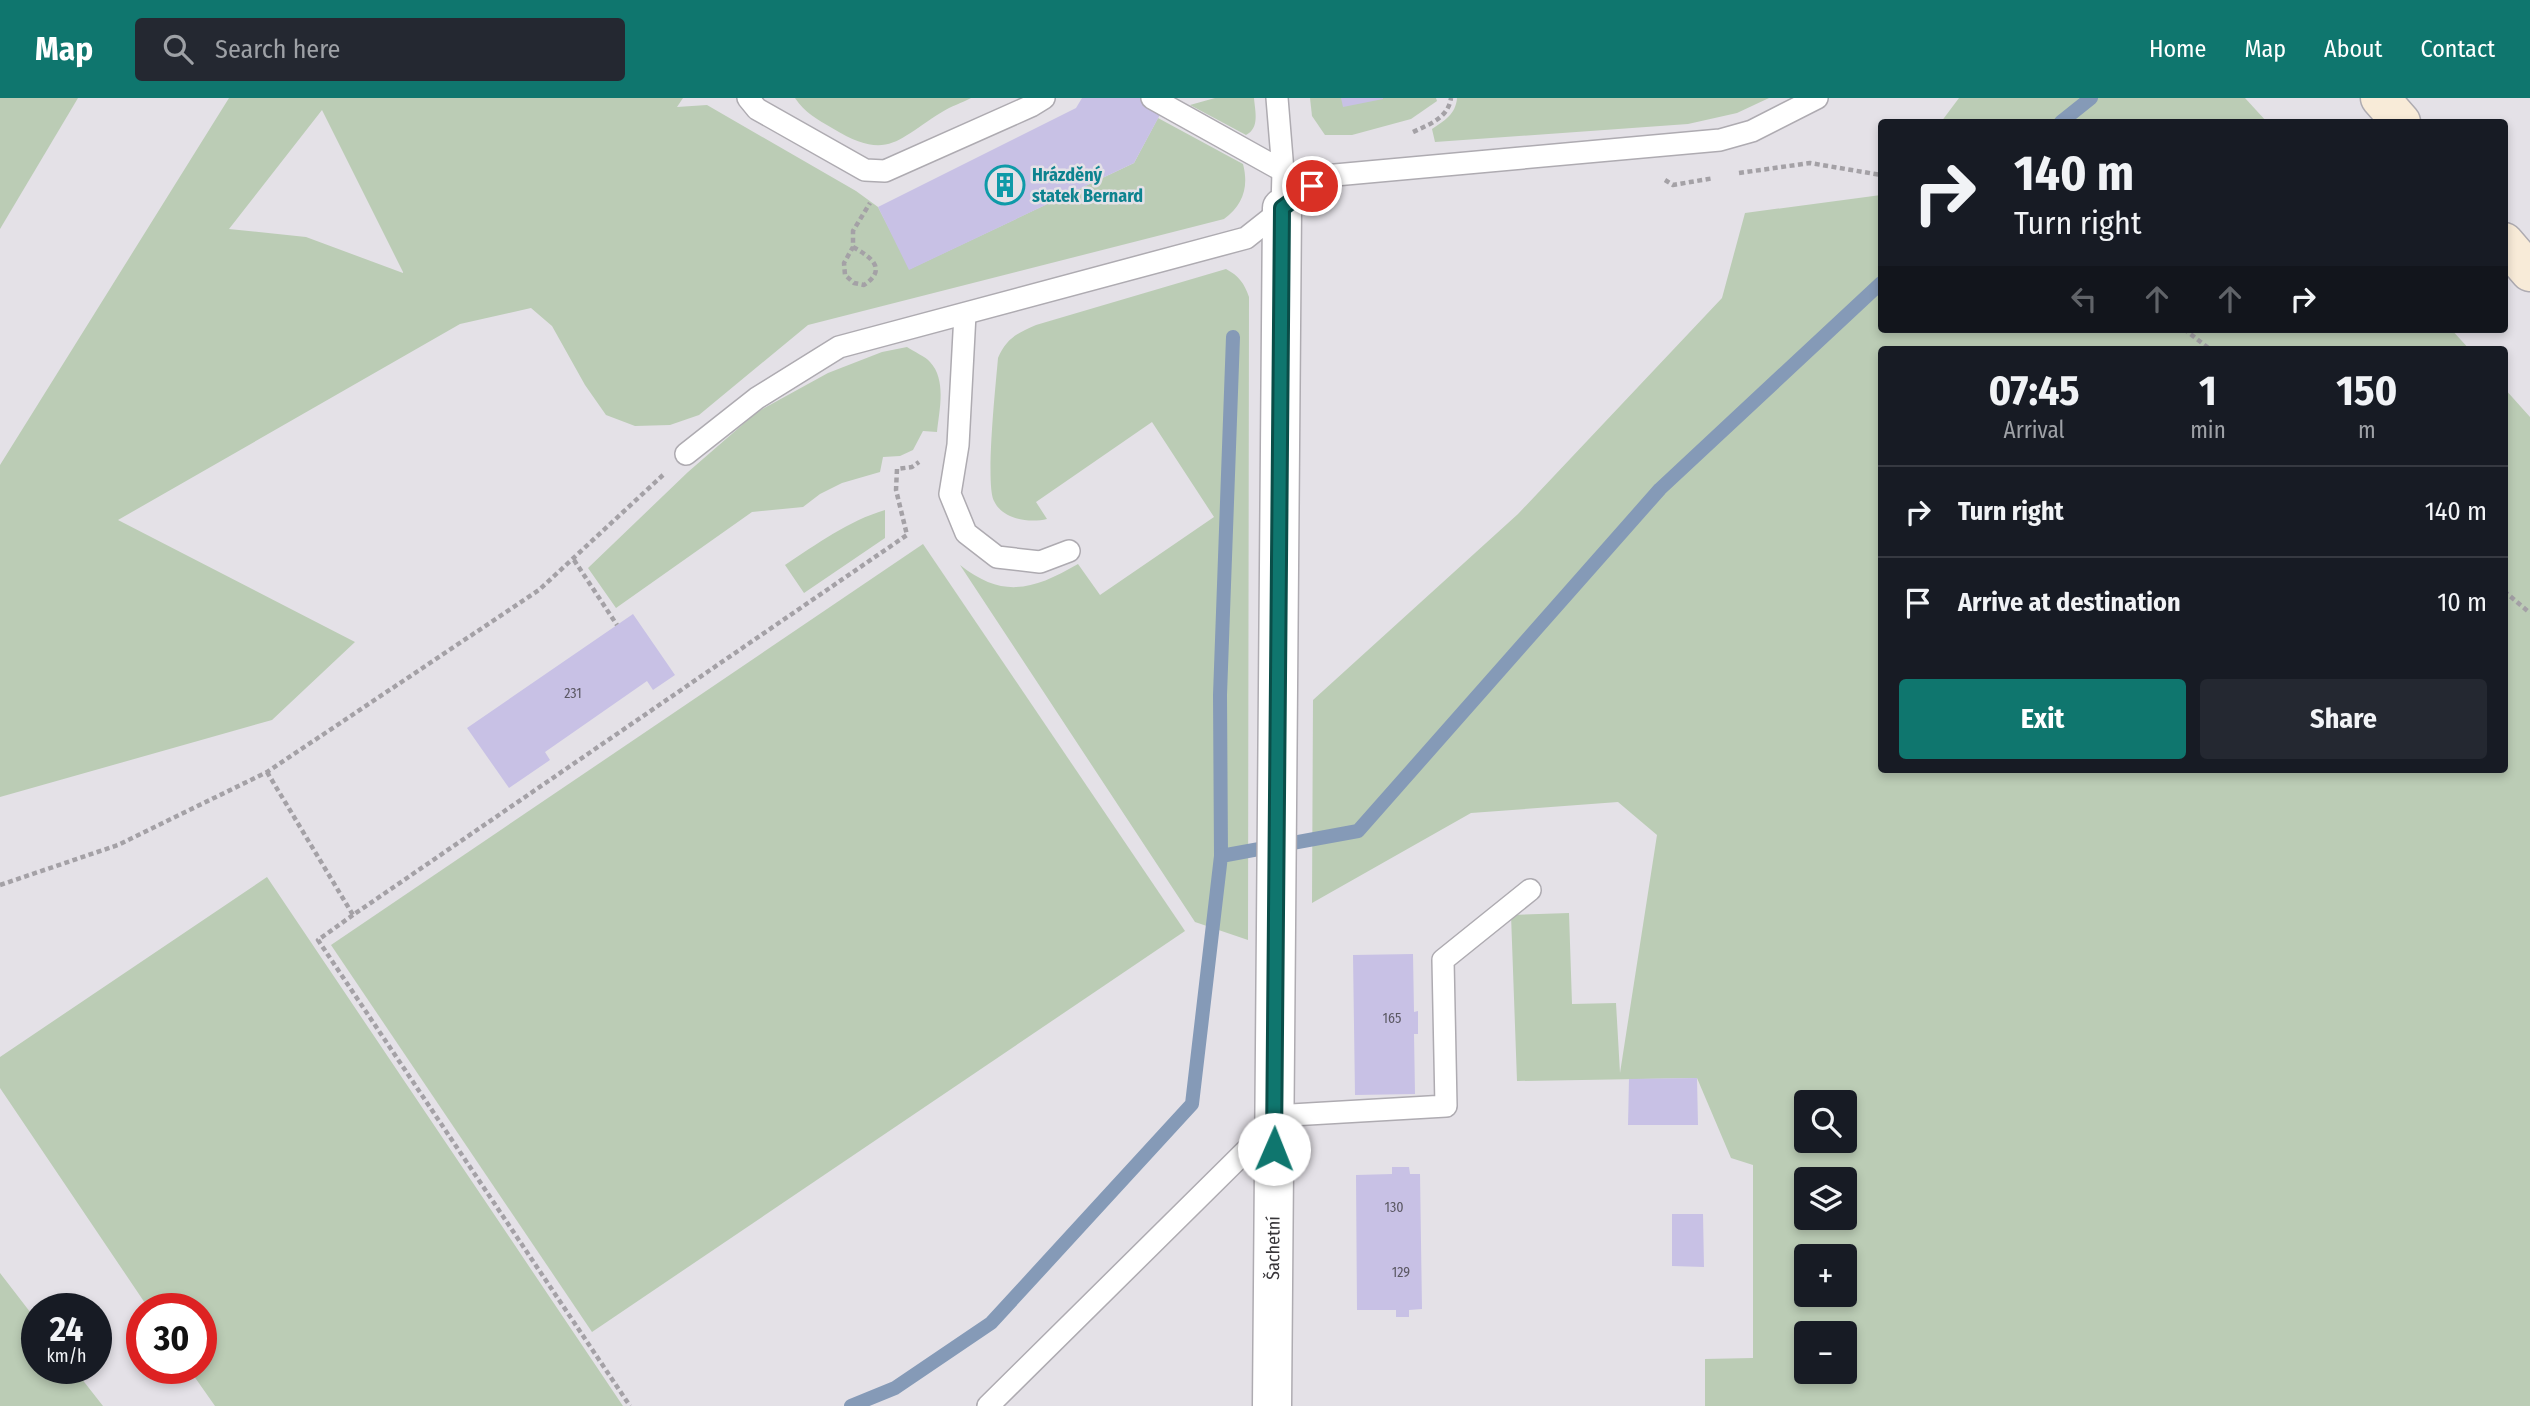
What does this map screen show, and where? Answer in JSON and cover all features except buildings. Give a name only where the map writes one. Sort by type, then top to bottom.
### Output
[{"type":"main road","points":[[2380,98],[2398,119]]},
{"type":"main road","points":[[2508,247],[2530,272]]},
{"type":"street","name":"Šachetní","points":[[1272,1406],[1282,208]]},
{"type":"lane","points":[[748,98],[757,109],[865,170],[885,171],[1044,98]]},
{"type":"lane","points":[[1152,98],[1283,171]]},
{"type":"lane","points":[[1277,98],[1283,171],[1282,208]]},
{"type":"lane","points":[[686,454],[757,398],[839,347],[1246,238],[1324,176],[1720,140],[1752,131],[1817,98]]},
{"type":"lane","points":[[965,314],[958,445],[950,494],[966,533],[997,557],[1040,562],[1069,551]]},
{"type":"lane","points":[[988,1406],[1274,1119],[1446,1106],[1443,960],[1530,890]]},
{"type":"path","points":[[1410,133],[1440,118],[1450,109],[1451,98]]},
{"type":"path","points":[[853,247],[868,255],[875,263],[876,272],[872,280],[864,285],[854,283],[845,275],[844,263],[853,247],[853,231],[873,200],[885,171]]},
{"type":"path","points":[[2189,333],[2206,346]]},
{"type":"path","points":[[0,885],[118,845],[267,772],[539,590],[686,454]]},
{"type":"path","points":[[574,560],[617,625]]},
{"type":"path","points":[[630,1406],[318,940],[860,567]]},
{"type":"path","points":[[2508,594],[2530,613]]},
{"type":"path","points":[[267,772],[353,915]]},
{"type":"green space","points":[[0,98],[78,98],[0,229]]},
{"type":"green space","points":[[229,98],[683,98],[677,107],[707,105],[856,191],[878,207],[910,269],[1134,163],[1158,118],[1243,164],[1245,172],[1245,188],[1240,202],[1224,219],[808,325],[699,415],[670,425],[635,426],[606,415],[585,385],[552,326],[531,308],[460,324],[118,520],[355,642],[272,720],[0,797],[0,465]],"holes":[[[322,110],[403,273],[306,237],[229,229]]]},
{"type":"green space","points":[[795,98],[971,98],[945,110],[902,138],[879,145],[866,144],[832,128],[807,112]]},
{"type":"green space","points":[[1215,98],[1254,98],[1256,119],[1250,132],[1246,135],[1190,105]]},
{"type":"green space","points":[[1310,98],[1436,98],[1437,101],[1411,119],[1352,135],[1325,135],[1312,116]]},
{"type":"green space","points":[[1457,98],[1769,98],[1737,113],[1688,124],[1435,142],[1432,129],[1452,113]]},
{"type":"green space","points":[[1959,98],[2245,98],[2264,119],[1943,119]]},
{"type":"green space","points":[[1878,195],[1878,333],[2455,333],[2466,346],[1878,346],[1878,773],[2508,773],[2508,392],[2530,417],[2530,1406],[1705,1406],[1705,1359],[1753,1358],[1753,1165],[1731,1158],[1697,1078],[1517,1081],[1511,915],[1569,913],[1572,1004],[1616,1003],[1620,1073],[1657,835],[1618,802],[1471,813],[1312,903],[1313,700],[1518,514],[1722,298],[1745,213]]},
{"type":"green space","points":[[1226,269],[1240,280],[1249,297],[1248,940],[1195,922],[960,565],[990,583],[1018,587],[1047,580],[1078,564],[1100,595],[1214,517],[1152,422],[1036,502],[1047,519],[1033,521],[1010,516],[998,507],[992,491],[993,410],[998,358],[1013,337],[1036,325]]},
{"type":"green space","points":[[907,347],[928,360],[939,378],[941,396],[937,432],[923,431],[913,450],[900,456],[883,457],[880,472],[842,483],[820,494],[803,507],[752,512],[616,608],[588,568],[688,472],[757,412],[828,373],[882,352]]},
{"type":"green space","points":[[885,510],[885,538],[804,593],[785,565],[846,527]]},
{"type":"green space","points":[[923,544],[1185,931],[592,1332],[331,945]]},
{"type":"green space","points":[[267,877],[623,1406],[215,1406],[200,1384],[217,1384],[217,1293],[138,1293],[0,1088],[0,1057]]},
{"type":"green space","points":[[0,1273],[21,1300],[21,1384],[86,1384],[103,1406],[0,1406]]},
{"type":"waterway","points":[[2065,119],[2091,98]]},
{"type":"waterway","points":[[851,1406],[895,1388],[991,1323],[1192,1104],[1221,856],[1358,831],[1660,489],[1878,286]]},
{"type":"waterway","points":[[1221,856],[1220,695],[1233,337]]},
{"type":"place","name":"Hrázděný statek Bernard","points":[[1005,185]]},
{"type":"route","points":[[1274,1149],[1282,208],[1312,186]]}]
